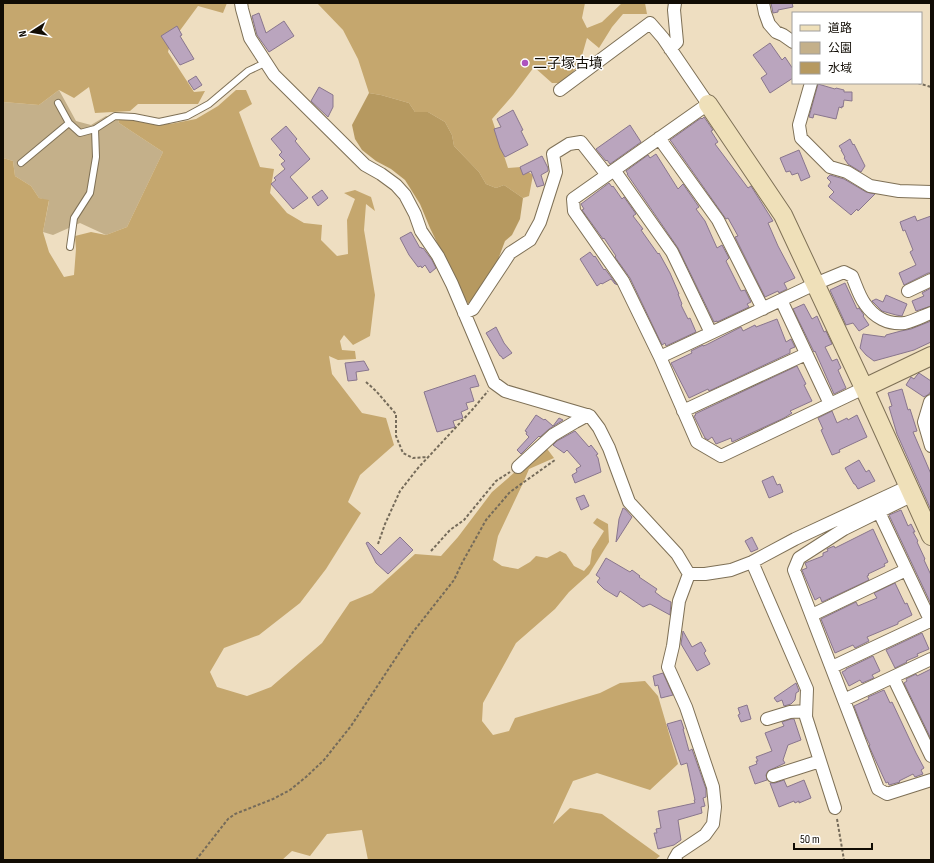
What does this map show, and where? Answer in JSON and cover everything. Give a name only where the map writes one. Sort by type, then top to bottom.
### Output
[{"type":"street","points":[[241,3],[250,38],[274,75],[365,165],[396,185],[405,195],[415,214],[421,231],[438,256],[452,284],[494,384],[505,391],[590,416],[599,428],[609,448],[629,502],[677,554],[689,574],[680,601],[668,667],[686,707],[713,787],[715,807],[713,824],[705,835],[680,858]]},
{"type":"street","points":[[670,49],[677,42],[674,10],[675,3]]},
{"type":"street","points":[[763,3],[769,24],[776,32],[792,41]]},
{"type":"street","points":[[560,90],[650,23],[663,38],[782,215],[816,284],[931,536]]},
{"type":"street","points":[[811,84],[799,125],[801,138],[830,167],[847,172],[870,186],[899,191],[931,192]]},
{"type":"street","points":[[708,104],[573,199],[574,211],[623,281],[660,357],[697,442],[721,456],[931,356]]},
{"type":"street","points":[[659,138],[718,220],[763,309]]},
{"type":"street","points":[[464,313],[473,309],[510,253],[530,240],[540,222],[556,172],[553,154],[570,144],[581,142],[611,172],[672,252],[711,333]]},
{"type":"street","points":[[660,357],[844,272],[852,276],[864,303],[881,319],[905,323],[931,313]]},
{"type":"street","points":[[908,291],[931,280]]},
{"type":"street","points":[[781,300],[830,404]]},
{"type":"street","points":[[683,411],[806,354]]},
{"type":"street","points":[[931,400],[924,422],[931,446]]},
{"type":"street","points":[[518,467],[553,435],[588,416]]},
{"type":"street","points":[[910,490],[879,512],[844,530],[799,558],[794,570],[878,789],[887,794],[931,780]]},
{"type":"street","points":[[689,574],[706,574],[731,570],[752,562],[794,539],[910,490]]},
{"type":"street","points":[[832,667],[931,621],[879,512]]},
{"type":"street","points":[[752,562],[807,689],[806,718],[835,808]]},
{"type":"street","points":[[812,615],[906,570]]},
{"type":"street","points":[[844,700],[931,659]]},
{"type":"street","points":[[893,677],[931,756]]},
{"type":"street","points":[[767,719],[790,712],[806,711]]},
{"type":"street","points":[[773,776],[820,761]]},
{"type":"lane","points":[[58,103],[69,123],[80,133],[95,129],[115,116],[134,117],[159,122],[187,116],[209,104],[248,71],[265,63]]},
{"type":"lane","points":[[21,163],[69,123]]},
{"type":"lane","points":[[70,247],[74,218],[90,193],[96,157],[95,129]]},
{"type":"path","points":[[921,84],[931,87]]},
{"type":"path","points":[[366,382],[396,414],[396,436],[403,453],[413,458],[429,456]]},
{"type":"path","points":[[378,544],[385,524],[400,491],[429,456],[494,384]]},
{"type":"path","points":[[196,860],[228,818],[273,799],[290,790],[324,760],[351,726],[413,632],[454,580],[486,520],[510,492],[555,460]]},
{"type":"path","points":[[431,551],[450,530],[464,520],[496,481],[518,467]]},
{"type":"path","points":[[835,808],[844,860]]},
{"type":"green space","points":[[59,90],[76,121],[91,125],[106,116],[118,119],[119,123],[163,152],[127,227],[106,235],[80,223],[53,235],[43,232],[49,201],[39,198],[31,186],[15,176],[13,161],[3,158],[3,102],[39,105]]},
{"type":"shaded area","points":[[3,3],[227,3],[223,13],[198,6],[170,44],[168,52],[194,92],[205,91],[198,104],[138,104],[130,111],[95,113],[89,87],[74,98],[59,90],[39,105],[3,102]]},
{"type":"shaded area","points":[[317,3],[585,3],[582,18],[587,28],[602,22],[622,3],[645,3],[647,14],[623,14],[612,27],[599,48],[587,38],[579,66],[561,83],[552,83],[534,67],[513,95],[492,119],[508,168],[521,167],[533,175],[529,196],[523,198],[504,185],[496,188],[486,184],[479,172],[454,146],[452,135],[445,122],[428,112],[415,112],[409,103],[369,93],[358,59],[343,30]]},
{"type":"shaded area","points":[[236,90],[246,90],[252,104],[239,112],[260,167],[274,169],[270,193],[287,213],[304,223],[322,225],[321,240],[337,256],[348,254],[347,220],[355,199],[344,193],[355,190],[371,197],[375,211],[366,204],[364,230],[375,295],[370,336],[353,345],[344,335],[340,341],[342,350],[355,351],[356,359],[338,360],[329,356],[332,374],[362,413],[386,418],[394,445],[360,475],[348,502],[361,513],[326,569],[300,603],[259,635],[224,648],[210,672],[217,687],[247,696],[271,687],[322,643],[350,602],[372,593],[415,554],[441,556],[458,537],[492,492],[545,446],[554,458],[529,469],[498,536],[493,560],[502,566],[518,569],[530,562],[536,556],[547,558],[560,551],[566,554],[574,566],[584,571],[590,564],[592,550],[604,531],[593,523],[597,518],[608,524],[609,542],[589,574],[569,592],[555,609],[516,643],[483,703],[482,721],[493,735],[509,731],[515,718],[600,693],[620,683],[645,681],[658,696],[678,764],[650,790],[597,773],[573,781],[553,824],[570,808],[602,814],[660,856],[655,860],[368,860],[362,830],[327,834],[310,856],[292,851],[282,860],[3,860],[3,158],[13,161],[15,176],[31,186],[39,198],[49,200],[43,232],[49,252],[64,277],[74,275],[76,249],[75,236],[91,232],[106,235],[127,227],[163,152],[119,123],[118,119],[154,124],[170,124],[196,119],[218,106]]},
{"type":"water","points":[[369,93],[409,103],[415,112],[428,112],[445,122],[452,135],[454,146],[479,172],[486,184],[496,188],[504,185],[523,198],[520,219],[512,235],[505,241],[496,265],[473,305],[466,302],[420,204],[405,180],[362,150],[355,139],[352,125]]},
{"type":"building","points":[[771,3],[792,3],[793,7],[778,10],[778,12],[773,13]]},
{"type":"building","points":[[259,13],[266,33],[284,21],[294,36],[269,52],[257,35],[252,16]]},
{"type":"building","points":[[177,26],[182,35],[180,36],[194,59],[180,65],[161,36]]},
{"type":"building","points":[[770,43],[782,60],[785,57],[792,68],[792,79],[770,93],[761,78],[767,74],[753,55]]},
{"type":"building","points":[[196,76],[202,85],[194,90],[188,81]]},
{"type":"building","points":[[818,84],[844,90],[844,92],[852,92],[852,101],[844,100],[843,107],[839,107],[836,119],[814,114],[813,118],[809,117]]},
{"type":"building","points":[[319,87],[333,95],[333,107],[328,117],[311,101]]},
{"type":"building","points":[[513,110],[523,130],[521,131],[528,145],[505,157],[500,148],[494,129],[501,127],[497,119]]},
{"type":"building","points":[[704,117],[713,130],[711,131],[718,142],[715,144],[748,188],[751,186],[773,221],[768,223],[795,278],[784,283],[787,289],[779,293],[778,291],[765,297],[735,237],[738,236],[728,218],[726,219],[670,140]]},
{"type":"building","points":[[630,125],[641,142],[610,164],[596,149]]},
{"type":"building","points":[[286,126],[297,139],[295,141],[310,159],[290,177],[308,198],[293,209],[271,184],[276,180],[274,178],[285,169],[281,164],[285,161],[279,155],[282,152],[271,139]]},
{"type":"building","points":[[850,139],[865,166],[861,172],[848,164],[839,146]]},
{"type":"building","points":[[799,150],[810,177],[801,181],[798,173],[792,175],[790,171],[786,172],[780,158]]},
{"type":"building","points":[[656,154],[678,189],[683,184],[699,207],[696,209],[705,221],[717,248],[722,245],[729,258],[726,261],[741,291],[745,290],[751,302],[747,304],[749,307],[714,322],[678,248],[627,174],[626,171],[648,155],[650,158]]},
{"type":"building","points":[[542,156],[548,171],[541,175],[544,185],[537,187],[531,171],[523,175],[520,167]]},
{"type":"building","points":[[830,175],[844,179],[866,192],[875,194],[858,211],[857,209],[851,215],[829,197],[834,192],[828,186],[831,182],[827,178]]},
{"type":"building","points":[[609,183],[612,187],[613,186],[622,199],[624,197],[636,214],[633,216],[643,229],[641,230],[658,254],[659,253],[679,294],[681,305],[688,319],[690,318],[696,332],[666,346],[665,343],[662,345],[630,278],[604,238],[603,239],[582,210],[584,209],[581,204]]},
{"type":"building","points":[[322,190],[328,198],[318,206],[312,197]]},
{"type":"building","points":[[915,216],[917,221],[931,216],[931,273],[928,273],[904,285],[899,273],[916,265],[910,252],[913,250],[900,222]]},
{"type":"building","points":[[411,232],[420,248],[423,248],[436,268],[430,273],[425,265],[422,268],[421,266],[418,267],[409,255],[400,238]]},
{"type":"building","points":[[590,252],[594,257],[595,256],[604,270],[605,269],[617,285],[611,279],[597,286],[580,259]]},
{"type":"building","points":[[845,283],[857,309],[859,308],[869,325],[859,331],[853,323],[846,325],[830,290]]},
{"type":"building","points":[[931,288],[931,306],[916,311],[912,301],[924,296],[922,293]]},
{"type":"building","points":[[886,295],[907,304],[902,316],[882,311],[872,301],[876,299],[883,302]]},
{"type":"building","points":[[804,304],[812,319],[817,316],[824,332],[826,331],[832,344],[825,347],[832,361],[837,359],[841,368],[838,370],[846,388],[834,394],[815,351],[814,352],[793,309]]},
{"type":"building","points":[[777,319],[786,342],[791,339],[795,347],[790,349],[790,353],[709,391],[708,389],[689,398],[671,363],[692,353],[691,351],[741,327],[743,331],[755,325],[756,327]]},
{"type":"building","points":[[931,321],[931,342],[914,350],[874,361],[860,348],[863,334],[885,337],[886,335],[911,329]]},
{"type":"building","points":[[496,327],[504,343],[512,353],[503,359],[486,333]]},
{"type":"building","points":[[364,361],[369,370],[356,372],[357,380],[348,381],[345,363]]},
{"type":"building","points":[[797,366],[812,401],[790,411],[792,413],[784,418],[732,442],[731,438],[716,444],[712,437],[708,440],[705,438],[694,416],[696,415],[695,414]]},
{"type":"building","points":[[919,373],[931,381],[931,391],[924,397],[906,385],[911,377],[914,379]]},
{"type":"building","points":[[475,375],[479,386],[470,388],[474,401],[466,403],[468,409],[461,412],[463,418],[453,421],[455,427],[437,432],[424,392]]},
{"type":"building","points":[[902,389],[908,410],[910,409],[917,431],[913,432],[931,474],[931,510],[897,434],[889,407],[892,406],[888,393]]},
{"type":"building","points":[[832,411],[837,423],[847,418],[848,420],[857,415],[867,437],[839,450],[840,452],[832,455],[821,430],[823,429],[818,418]]},
{"type":"building","points":[[536,415],[544,420],[545,419],[553,426],[559,418],[563,420],[540,437],[539,436],[521,454],[517,450],[529,437],[525,431]]},
{"type":"building","points":[[575,431],[589,447],[591,445],[598,454],[596,455],[601,472],[575,483],[572,475],[577,472],[576,469],[581,466],[567,450],[564,453],[553,445],[557,441]]},
{"type":"building","points":[[859,460],[866,472],[869,470],[875,481],[858,489],[845,468]]},
{"type":"building","points":[[773,476],[777,485],[780,484],[783,492],[769,498],[762,481]]},
{"type":"building","points":[[584,495],[589,506],[581,510],[576,498]]},
{"type":"building","points":[[623,508],[632,517],[616,542],[619,519]]},
{"type":"building","points":[[901,510],[908,526],[911,524],[915,532],[913,532],[931,575],[931,604],[889,515]]},
{"type":"building","points":[[873,529],[888,562],[884,564],[885,566],[868,574],[869,575],[867,576],[869,580],[822,602],[820,597],[815,600],[802,570],[807,568],[805,563],[823,556],[823,553],[828,551],[827,549],[834,546],[835,548]]},
{"type":"building","points":[[400,537],[413,550],[388,574],[376,563],[366,543],[368,542],[381,555]]},
{"type":"building","points":[[752,537],[758,549],[751,552],[745,541]]},
{"type":"building","points":[[606,558],[630,572],[632,570],[640,576],[639,577],[657,589],[655,592],[671,602],[670,615],[650,604],[643,607],[620,591],[617,597],[604,589],[597,582],[600,578],[596,575]]},
{"type":"building","points":[[895,583],[905,604],[907,603],[912,615],[898,622],[898,624],[867,637],[869,641],[855,648],[853,645],[835,653],[821,619],[856,602],[858,606],[877,598],[874,593]]},
{"type":"building","points":[[683,631],[692,647],[701,642],[706,651],[704,653],[710,664],[697,671],[681,644]]},
{"type":"building","points":[[922,633],[929,649],[917,654],[918,656],[895,668],[886,650]]},
{"type":"building","points":[[873,656],[880,671],[872,675],[874,678],[862,683],[860,680],[849,686],[842,672]]},
{"type":"building","points":[[931,669],[931,739],[904,683],[907,681],[906,679],[916,674],[917,676]]},
{"type":"building","points":[[663,673],[673,695],[661,698],[658,685],[655,686],[653,676]]},
{"type":"building","points":[[796,683],[799,691],[796,693],[795,700],[791,704],[784,706],[782,700],[777,702],[774,698]]},
{"type":"building","points":[[884,690],[890,703],[892,702],[924,768],[921,770],[923,774],[915,777],[913,774],[899,781],[900,782],[889,785],[888,782],[886,783],[869,746],[870,745],[854,706],[869,699],[868,697]]},
{"type":"building","points":[[747,705],[751,719],[741,722],[738,715],[740,714],[738,708]]},
{"type":"building","points":[[794,719],[801,740],[788,745],[783,760],[785,763],[768,771],[766,775],[767,780],[755,784],[749,767],[757,764],[756,761],[758,761],[756,757],[772,751],[765,733],[784,726],[782,722]]},
{"type":"building","points":[[681,720],[689,751],[692,749],[706,789],[706,797],[703,798],[705,806],[701,807],[702,813],[678,820],[681,840],[674,845],[658,849],[654,833],[657,833],[656,829],[661,828],[658,811],[695,803],[687,763],[681,765],[667,724]]},
{"type":"building","points":[[784,780],[787,787],[804,780],[811,798],[799,803],[799,801],[795,803],[794,801],[779,807],[770,783]]},
{"type":"place","name":"二子塚古墳","points":[[525,63]]}]
